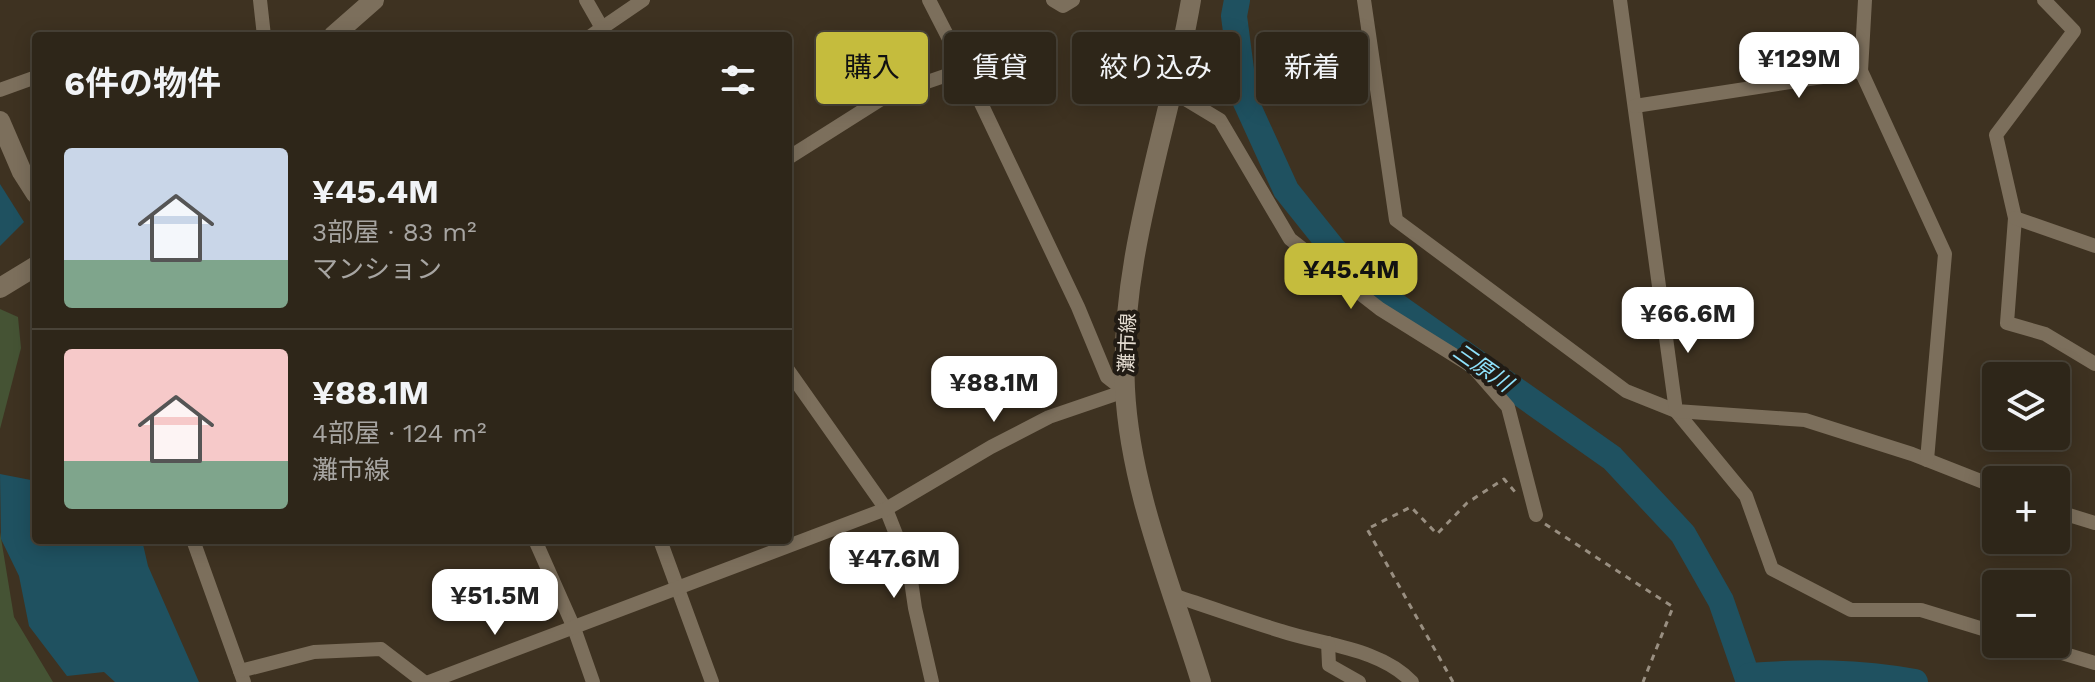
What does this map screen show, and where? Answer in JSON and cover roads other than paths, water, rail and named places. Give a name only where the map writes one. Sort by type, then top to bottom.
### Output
[{"type":"main road","points":[[338,32],[374,0]]},
{"type":"main road","name":"灘市線","points":[[1184,32],[1191,0]]},
{"type":"main road","name":"灘市線","points":[[1169,104],[1138,235],[1128,295],[1125,391],[1139,489],[1201,682]]},
{"type":"main road","points":[[0,121],[32,188]]},
{"type":"main road","points":[[0,288],[32,268]]},
{"type":"street","points":[[260,0],[264,32]]},
{"type":"street","points":[[586,0],[600,32]]},
{"type":"street","points":[[601,32],[643,0]]},
{"type":"street","points":[[929,0],[946,32]]},
{"type":"street","points":[[1053,0],[1063,6],[1073,0]]},
{"type":"street","points":[[1364,0],[1396,220],[1626,391],[1676,411],[1805,420],[1982,482]]},
{"type":"street","points":[[1620,0],[1676,411],[1746,496],[1772,569],[1851,610],[1921,610],[1982,629]]},
{"type":"street","points":[[1865,0],[1861,71],[1945,254],[1927,460]]},
{"type":"street","points":[[2044,0],[2074,31],[1996,135],[2015,218],[2007,323],[2045,334],[2095,364]]},
{"type":"street","points":[[1635,106],[1861,71]]},
{"type":"street","points":[[792,155],[886,96],[944,76]]},
{"type":"street","points":[[0,90],[32,78]]},
{"type":"street","points":[[982,104],[1078,307],[1107,377],[1125,391]]},
{"type":"street","points":[[1194,104],[1220,120],[1290,239],[1380,309],[1473,367],[1508,407],[1536,515]]},
{"type":"street","points":[[2015,218],[2095,246]]},
{"type":"street","points":[[792,376],[886,509],[909,567],[932,682]]},
{"type":"street","points":[[792,544],[886,509],[1049,417],[1125,391]]},
{"type":"street","points":[[2070,515],[2095,523]]},
{"type":"street","points":[[194,544],[242,676],[314,652],[381,649],[427,682],[792,544]]},
{"type":"street","points":[[537,544],[574,628],[593,682]]},
{"type":"street","points":[[662,544],[712,682]]},
{"type":"street","points":[[1175,596],[1385,662],[1412,682]]},
{"type":"street","points":[[1328,643],[1329,665],[1359,682]]},
{"type":"street","points":[[2070,655],[2095,663]]},
{"type":"water","points":[[0,184],[24,222],[0,246]]},
{"type":"water","points":[[0,474],[32,480],[32,544],[143,544],[148,566],[199,682],[115,682],[104,672],[67,676],[29,626],[19,576],[1,539]]},
{"type":"waterway","name":"三原川","points":[[1237,0],[1234,16],[1245,100],[1286,190],[1334,250],[1385,298],[1612,458],[1683,534],[1721,601],[1749,682]]},
{"type":"waterway","points":[[1749,676],[1832,673],[1915,682]]}]
